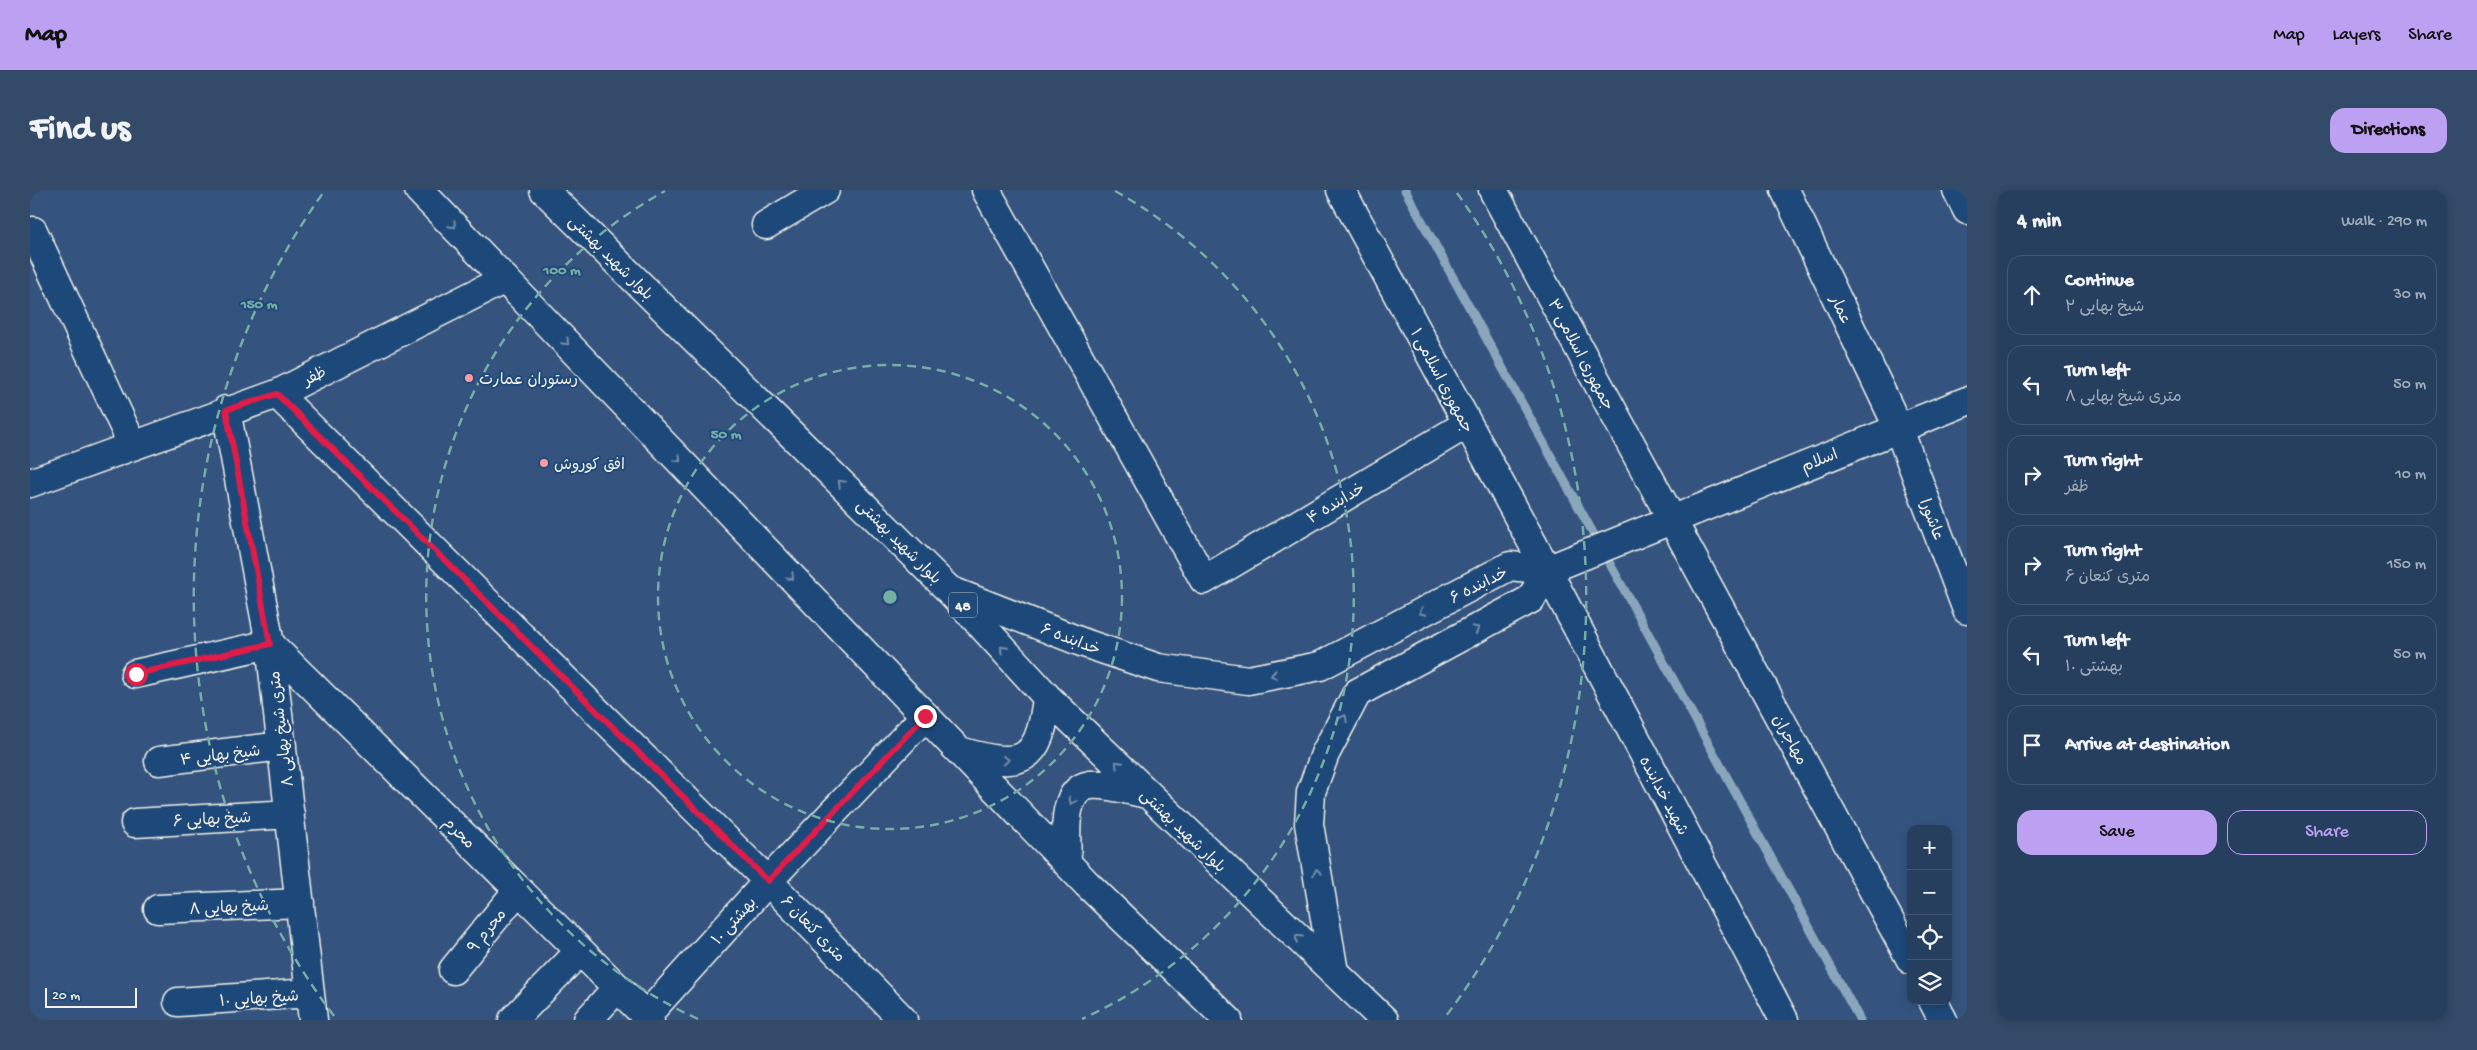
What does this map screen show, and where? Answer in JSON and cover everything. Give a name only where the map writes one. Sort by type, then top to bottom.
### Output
[{"type":"street","points":[[419,190],[1067,863],[1228,1020]]},
{"type":"street","name":"بلوار شهید بهشتی","points":[[544,190],[949,590],[1047,697],[1091,736],[1147,794],[1384,1020]]},
{"type":"street","points":[[766,225],[825,190]]},
{"type":"street","name":"خدابنده ۴","points":[[986,190],[1204,580],[1467,424]]},
{"type":"street","name":"جمهوری اسلامی ۱","points":[[1341,190],[1547,570]]},
{"type":"street","name":"جمهوری اسلامی ۳","points":[[1493,190],[1670,518]]},
{"type":"street","name":"عمار","points":[[1785,190],[1898,428]]},
{"type":"street","points":[[1957,190],[1967,210]]},
{"type":"street","points":[[33,231],[133,446]]},
{"type":"street","name":"ظفر","points":[[30,483],[226,410],[277,394],[505,279]]},
{"type":"street","name":"۶ متری کنعان","points":[[277,394],[768,881],[903,1020]]},
{"type":"street","name":"اسلام","points":[[1547,570],[1670,518],[1967,401]]},
{"type":"street","name":"۸ متری شیخ بهایی","points":[[226,410],[270,644],[313,1020]]},
{"type":"street","name":"عاشورا","points":[[1898,428],[1967,610]]},
{"type":"street","name":"مهاجران","points":[[1670,518],[1907,953]]},
{"type":"street","name":"خدابنده ۶","points":[[949,590],[1084,644],[1158,668],[1248,680],[1320,666],[1510,566],[1547,570]]},
{"type":"street","points":[[1334,972],[1309,824],[1311,792],[1325,754],[1357,693],[1532,599],[1547,570]]},
{"type":"street","name":"شهید خدابنده","points":[[1547,570],[1784,1020]]},
{"type":"street","points":[[136,674],[270,644]]},
{"type":"street","name":"محرم","points":[[270,644],[648,1018]]},
{"type":"street","points":[[958,751],[989,760],[1004,761],[1024,758],[1037,744],[1044,725],[1047,697]]},
{"type":"street","name":"بهشتی ۱۰","points":[[648,1018],[768,881],[925,716]]},
{"type":"street","name":"شیخ بهایی ۴","points":[[159,761],[282,746]]},
{"type":"street","points":[[1067,863],[1067,814],[1071,799],[1077,792],[1083,787],[1096,785],[1147,794]]},
{"type":"street","name":"شیخ بهایی ۶","points":[[135,823],[290,814]]},
{"type":"street","name":"محرم ۹","points":[[453,970],[518,890]]},
{"type":"street","name":"شیخ بهایی ۸","points":[[158,909],[300,903]]},
{"type":"street","points":[[513,1020],[580,951]]},
{"type":"street","points":[[588,1020],[617,988]]},
{"type":"street","name":"شیخ بهایی ۱۰","points":[[178,1002],[310,993]]},
{"type":"street","points":[[1935,1005],[1943,1020]]},
{"type":"waterway","points":[[1405,190],[1860,1020]]},
{"type":"place","name":"رستوران عمارت","points":[[469,378]]},
{"type":"place","name":"افق کوروش","points":[[544,463]]},
{"type":"route","points":[[136,674],[270,644],[226,410],[277,394],[768,881],[925,716]]}]
